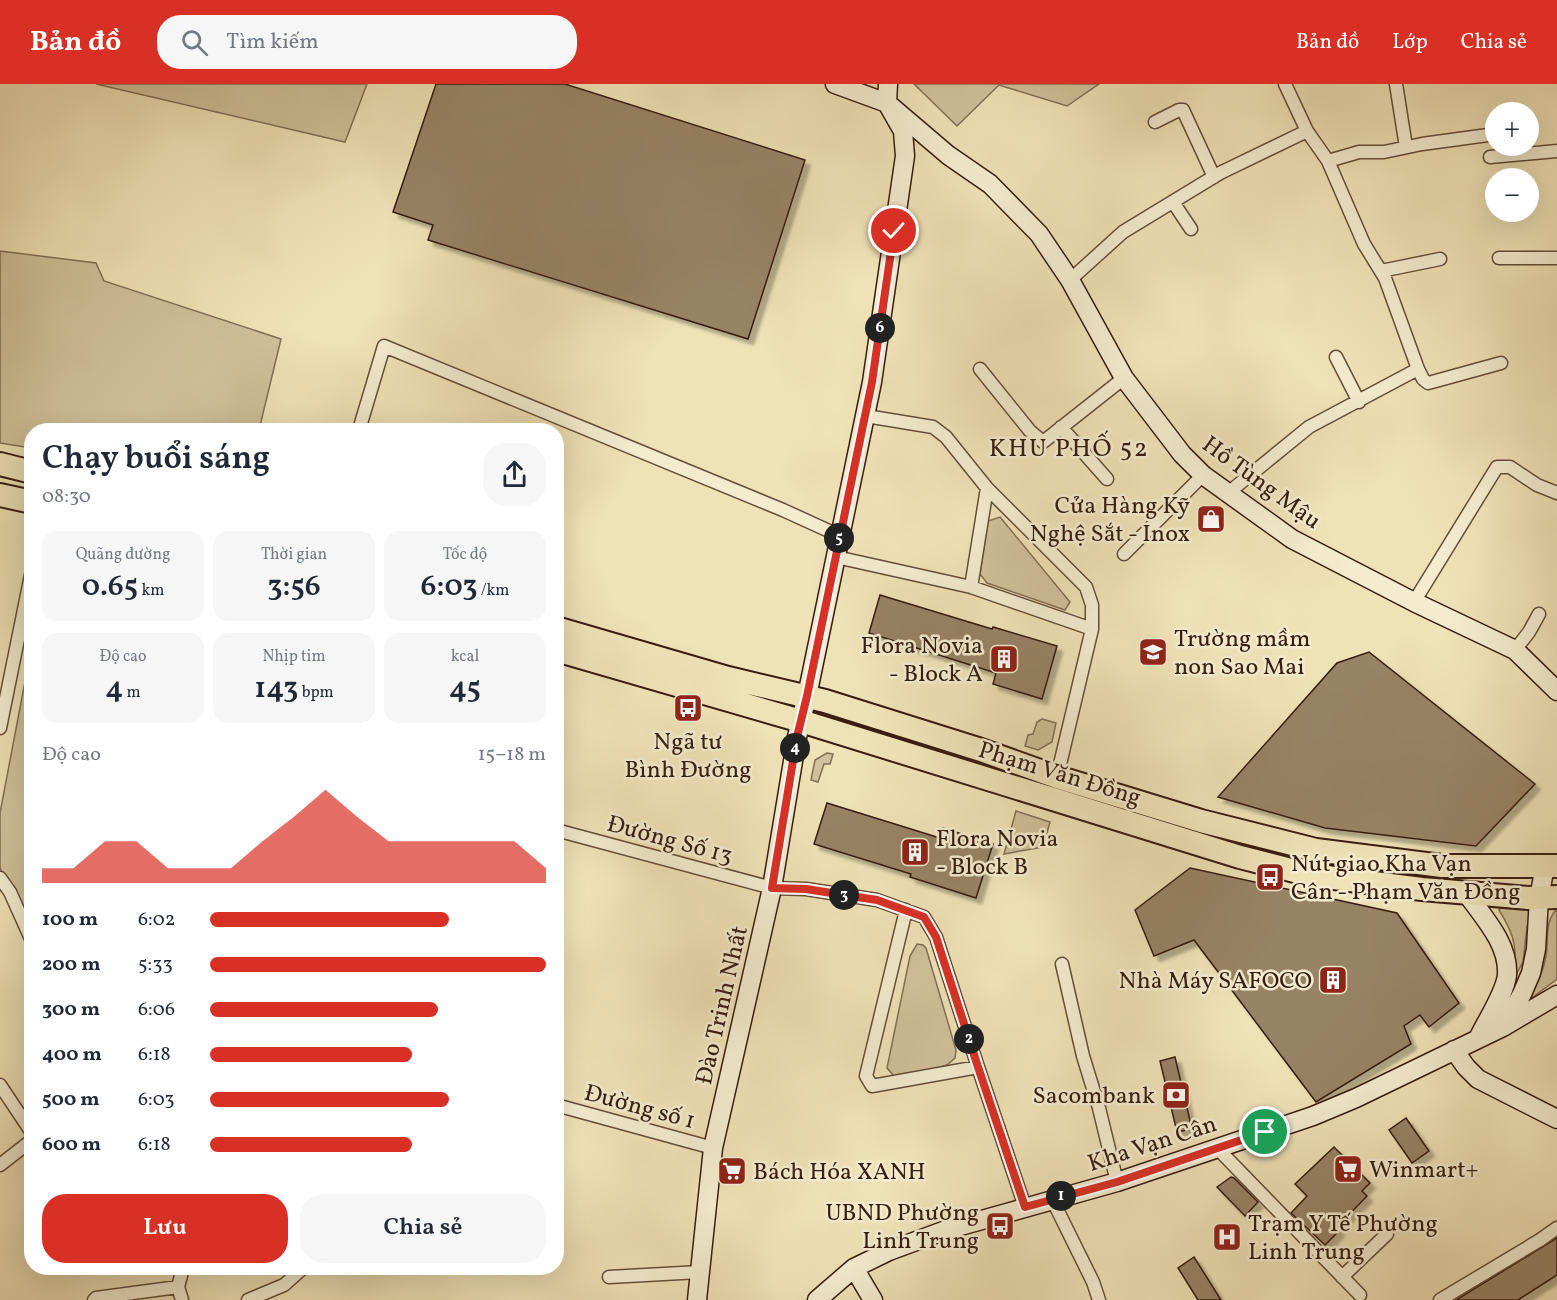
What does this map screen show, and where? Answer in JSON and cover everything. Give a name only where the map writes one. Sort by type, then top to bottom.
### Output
[{"type":"highway","points":[[0,464],[24,470]]},
{"type":"highway","points":[[0,495],[24,500]]},
{"type":"highway","name":"Phạm Văn Đồng","points":[[564,630],[728,678],[807,696],[1201,821],[1316,850],[1442,866],[1551,866]]},
{"type":"highway","name":"Phạm Văn Đồng","points":[[564,652],[801,721],[1240,857],[1310,875],[1467,894],[1548,898]]},
{"type":"street","name":"Hồ Tùng Mậu","points":[[835,84],[886,103],[948,155],[990,184],[1039,234],[1070,279],[1124,378],[1182,454],[1203,475],[1292,539],[1414,602],[1515,650],[1557,691]]},
{"type":"street","points":[[807,696],[866,416],[905,156],[903,131],[886,103],[888,84]]},
{"type":"street","points":[[1396,84],[1406,147]]},
{"type":"street","points":[[1289,85],[1307,131],[1328,161],[1364,243],[1381,271],[1418,369],[1424,379],[1428,383],[1501,363]]},
{"type":"street","points":[[1155,122],[1183,110],[1188,116],[1214,177]]},
{"type":"street","points":[[1070,279],[1123,232],[1214,177],[1307,131]]},
{"type":"street","points":[[1328,161],[1359,152],[1383,152],[1485,135]]},
{"type":"street","points":[[1490,157],[1557,151]]},
{"type":"street","points":[[1173,202],[1191,229]]},
{"type":"street","points":[[1499,258],[1557,258]]},
{"type":"street","points":[[1381,271],[1440,259]]},
{"type":"street","points":[[361,423],[384,346],[783,510],[840,536]]},
{"type":"street","points":[[1336,357],[1359,402]]},
{"type":"street","points":[[980,369],[1030,431],[1043,442],[1124,378]]},
{"type":"street","points":[[1228,493],[1309,427],[1418,369]]},
{"type":"street","points":[[866,416],[933,427],[946,437],[987,488],[1086,587],[1092,605],[1092,629],[1057,777]]},
{"type":"street","points":[[1061,427],[1107,479]]},
{"type":"street","points":[[1414,602],[1497,467],[1510,467],[1537,485],[1557,493]]},
{"type":"street","points":[[1124,554],[1203,475]]},
{"type":"street","points":[[971,587],[987,488]]},
{"type":"street","points":[[836,557],[971,587],[1092,629]]},
{"type":"street","points":[[0,728],[24,610]]},
{"type":"street","points":[[1515,650],[1539,614]]},
{"type":"street","name":"Đào Trinh Nhất","points":[[698,1300],[713,1148],[772,888],[807,696]]},
{"type":"street","name":"Đường Số 13","points":[[564,832],[772,888],[806,889],[877,900],[924,917],[936,937],[1025,1207]]},
{"type":"street","points":[[1503,1027],[1531,973],[1548,898],[1551,866]]},
{"type":"street","points":[[0,878],[10,892],[24,923]]},
{"type":"street","points":[[1467,894],[1494,931],[1506,958],[1507,977],[1478,1039]]},
{"type":"street","points":[[906,910],[866,1076],[873,1086],[978,1067]]},
{"type":"street","points":[[1062,964],[1083,1056],[1099,1108],[1117,1182]]},
{"type":"street","name":"Kha Vạn Cân","points":[[818,1300],[854,1268],[889,1251],[946,1230],[1117,1182],[1313,1116],[1356,1098],[1503,1027],[1557,995]]},
{"type":"street","points":[[1454,1050],[1466,1068],[1478,1079],[1557,1119]]},
{"type":"street","points":[[0,1085],[24,1121]]},
{"type":"street","name":"Đường số 1","points":[[564,1107],[713,1148]]},
{"type":"street","points":[[0,1165],[24,1146]]},
{"type":"street","points":[[1217,1148],[1360,1295]]},
{"type":"street","points":[[1052,1199],[1093,1282],[1099,1300]]},
{"type":"street","points":[[1440,1300],[1557,1228]]},
{"type":"street","points":[[1342,1277],[1387,1234]]},
{"type":"street","points":[[854,1268],[873,1300]]},
{"type":"street","points":[[609,1277],[700,1272]]},
{"type":"street","points":[[181,1275],[178,1287],[182,1300]]},
{"type":"street","points":[[248,1300],[284,1285],[295,1275]]},
{"type":"street","points":[[94,1300],[139,1290],[178,1287]]},
{"type":"shaded area","points":[[96,84],[367,84],[345,142]]},
{"type":"shaded area","points":[[914,84],[1099,84],[1067,106],[999,85],[957,126]]},
{"type":"shaded area","points":[[0,251],[96,263],[104,281],[281,339],[261,423],[24,423],[24,447],[0,443]]},
{"type":"shaded area","points":[[1000,517],[1070,602],[1065,610],[987,583],[980,574],[988,521]]},
{"type":"shaded area","points":[[24,687],[24,913],[0,868],[0,813]]},
{"type":"shaded area","points":[[1042,719],[1056,723],[1052,742],[1038,750],[1025,746],[1028,735],[1033,734],[1037,722]]},
{"type":"shaded area","points":[[827,753],[833,754],[830,764],[824,764],[818,782],[811,780],[815,760]]},
{"type":"shaded area","points":[[1016,811],[1050,822],[1043,847],[1004,854]]},
{"type":"shaded area","points":[[1504,906],[1533,907],[1527,927],[1523,962],[1512,982],[1515,952],[1509,928],[1499,910]]},
{"type":"shaded area","points":[[1557,911],[1557,979],[1525,1003],[1545,963],[1548,927]]},
{"type":"shaded area","points":[[917,944],[926,948],[956,1050],[955,1058],[947,1065],[902,1078],[894,1076],[887,1068],[910,956]]},
{"type":"building","points":[[436,84],[565,84],[805,160],[748,339],[428,240],[433,225],[393,212]]},
{"type":"building","name":"Flora Novia - Block A","points":[[880,595],[1057,646],[1042,699],[993,684],[996,673],[869,633]]},
{"type":"building","points":[[1369,652],[1535,784],[1476,846],[1325,828],[1218,797],[1337,663]]},
{"type":"building","name":"Flora Novia - Block B","points":[[827,803],[940,838],[943,828],[993,844],[976,898],[910,877],[911,874],[814,844]]},
{"type":"building","name":"Nhà Máy SAFOCO","points":[[1190,868],[1397,913],[1459,1003],[1429,1027],[1420,1015],[1404,1026],[1411,1044],[1316,1102],[1194,940],[1154,956],[1135,910]]},
{"type":"building","name":"Sacombank","points":[[1175,1057],[1192,1129],[1177,1132],[1160,1061]]},
{"type":"building","points":[[1406,1118],[1429,1151],[1412,1163],[1389,1130]]},
{"type":"building","points":[[1334,1147],[1370,1183],[1362,1191],[1367,1196],[1336,1228],[1339,1231],[1325,1245],[1291,1213],[1307,1196],[1295,1184]]},
{"type":"building","points":[[1231,1177],[1258,1202],[1245,1216],[1217,1187]]},
{"type":"building","points":[[1557,1238],[1557,1275],[1518,1300],[1456,1300]]},
{"type":"building","points":[[1194,1257],[1221,1300],[1198,1300],[1178,1268]]},
{"type":"place","name":"Cửa Hàng Kỹ Nghệ Sắt - Inox","points":[[1211,519]]},
{"type":"place","name":"Trường mầm non Sao Mai","points":[[1153,652]]},
{"type":"place","name":"Flora Novia - Block A","points":[[1004,659]]},
{"type":"place","name":"Ngã tư Bình Đường","points":[[688,708]]},
{"type":"place","name":"Flora Novia - Block B","points":[[915,852]]},
{"type":"place","name":"Nút giao Kha Vạn Cân - Phạm Văn Đồng","points":[[1270,877]]},
{"type":"place","name":"Nhà Máy SAFOCO","points":[[1333,980]]},
{"type":"place","name":"Sacombank","points":[[1176,1095]]},
{"type":"place","name":"Winmart+","points":[[1348,1169]]},
{"type":"place","name":"Bách Hóa XANH","points":[[732,1171]]},
{"type":"place","name":"UBND Phường Linh Trung","points":[[1000,1226]]},
{"type":"place","name":"Trạm Y Tế Phường Linh Trung","points":[[1227,1237]]},
{"type":"district","name":"KHU PHỐ 52","points":[[1069,447]]},
{"type":"route","points":[[894,231],[866,416],[797,737],[772,888],[806,889],[877,900],[924,917],[936,937],[1025,1207],[1117,1182],[1265,1132]]}]
